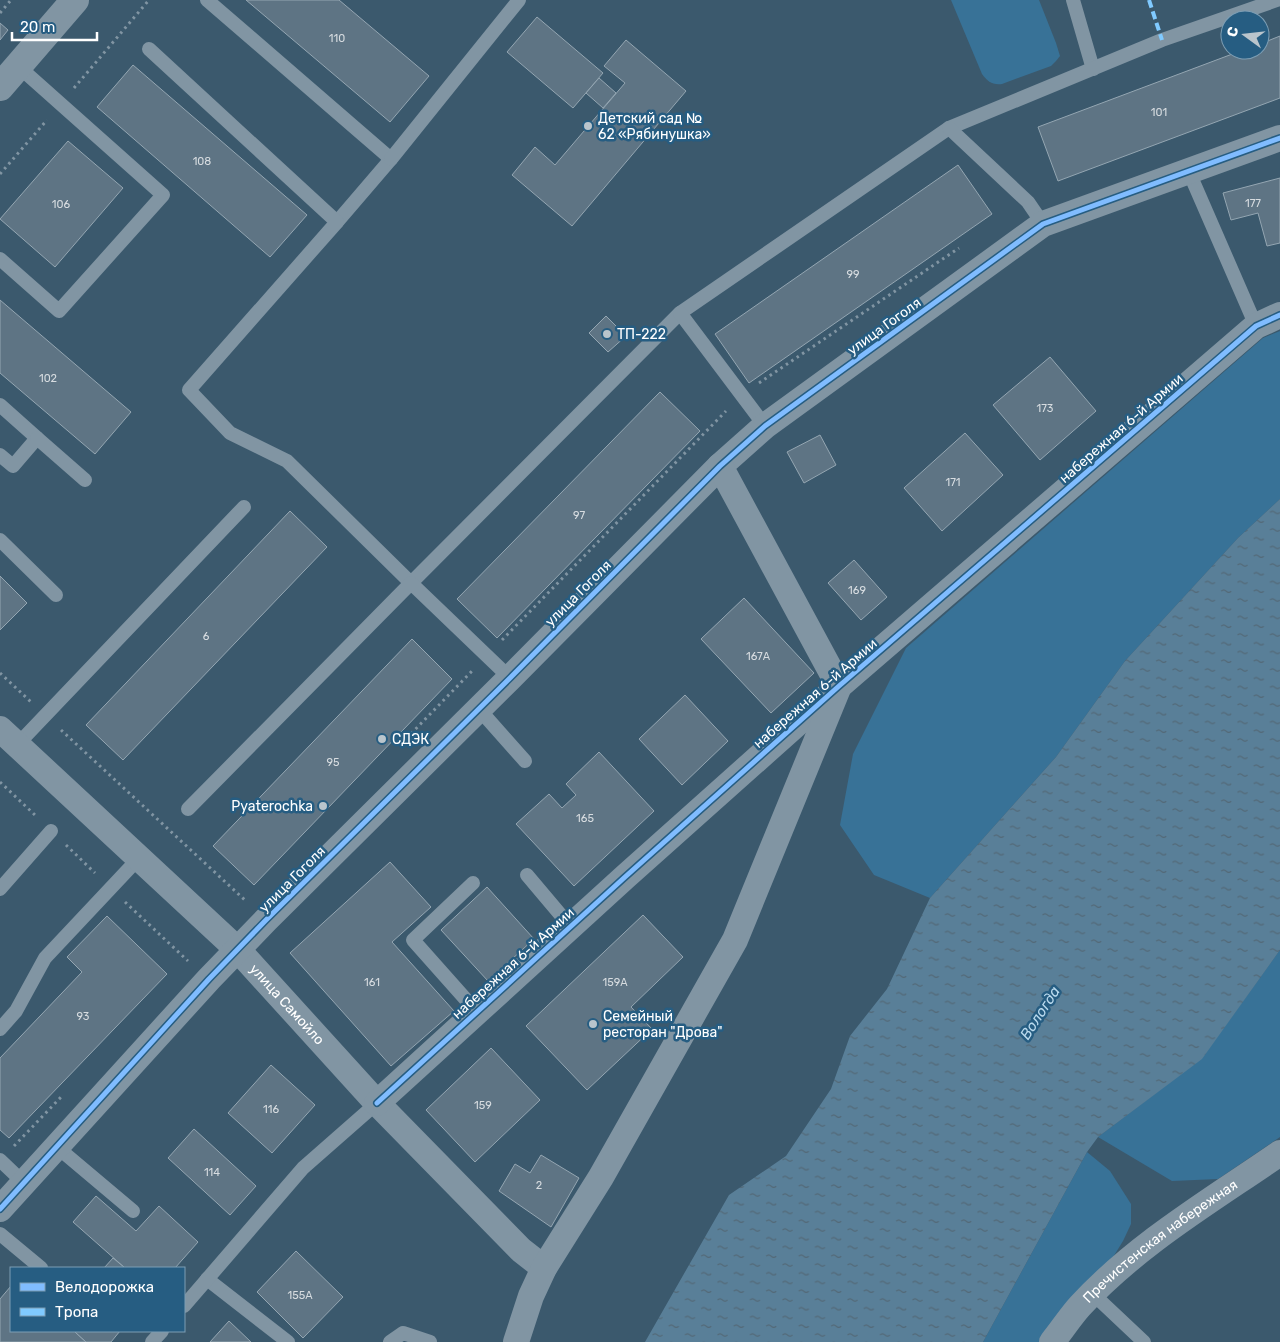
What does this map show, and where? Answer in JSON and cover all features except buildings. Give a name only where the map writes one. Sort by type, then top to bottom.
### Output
[{"type":"street","points":[[0,87],[75,0]]},
{"type":"street","name":"улица Гоголя","points":[[0,1210],[209,979],[266,920],[720,466],[765,426],[1043,224],[1280,138]]},
{"type":"street","name":"набережная 6-й Армии","points":[[377,1103],[570,926],[840,686],[1256,326],[1280,316]]},
{"type":"street","points":[[720,466],[840,686]]},
{"type":"street","name":"набережная 6-й Армии","points":[[516,1342],[531,1296],[544,1268],[601,1176],[735,940],[840,686]]},
{"type":"street","name":"улица Самойло","points":[[8,737],[238,950],[377,1103],[521,1250],[544,1268]]},
{"type":"street","name":"Пречистенская набережная","points":[[1052,1342],[1080,1306],[1115,1272],[1154,1240],[1280,1153]]},
{"type":"lane","points":[[207,0],[391,159]]},
{"type":"lane","points":[[510,678],[410,583],[287,461],[230,433],[189,390],[391,159],[519,0]]},
{"type":"lane","points":[[1073,0],[1093,69]]},
{"type":"lane","points":[[188,809],[410,583],[680,313],[950,128],[1162,40],[1277,0]]},
{"type":"lane","points":[[149,49],[337,222]]},
{"type":"lane","points":[[0,259],[59,311],[162,195],[18,66]]},
{"type":"lane","points":[[950,128],[1028,202],[1043,224]]},
{"type":"lane","points":[[1189,172],[1256,326]]},
{"type":"lane","points":[[680,313],[765,426]]},
{"type":"lane","points":[[0,405],[85,480]]},
{"type":"lane","points":[[0,454],[13,466],[37,438]]},
{"type":"lane","points":[[8,737],[244,507]]},
{"type":"lane","points":[[0,540],[56,595]]},
{"type":"lane","points":[[478,708],[525,761]]},
{"type":"lane","points":[[0,889],[51,831]]},
{"type":"lane","points":[[0,1029],[16,1011],[45,958],[139,858]]},
{"type":"lane","points":[[527,875],[570,926]]},
{"type":"lane","points":[[473,883],[413,940],[477,1012]]},
{"type":"lane","points":[[185,1305],[304,1168],[377,1103]]},
{"type":"lane","points":[[57,1147],[134,1211]]},
{"type":"lane","points":[[0,1160],[24,1183]]},
{"type":"lane","points":[[0,1234],[40,1267]]},
{"type":"lane","points":[[207,1279],[288,1342]]},
{"type":"lane","points":[[1093,1294],[1144,1342]]},
{"type":"lane","points":[[152,1342],[161,1332]]},
{"type":"lane","points":[[390,1342],[403,1333],[430,1342]]},
{"type":"path","points":[[0,13],[11,0]]},
{"type":"path","points":[[0,782],[209,979]]},
{"type":"shaded area","points":[[951,0],[1039,0],[1060,56],[1051,66],[1002,84],[991,82],[982,74]]},
{"type":"shaded area","points":[[1280,331],[1280,499],[1238,538],[1125,661],[1056,757],[930,898],[874,875],[840,825],[853,754],[906,648],[1263,338]]},
{"type":"shaded area","points":[[1280,950],[1280,1137],[1218,1179],[1172,1181],[1098,1137],[1202,1058]]},
{"type":"shaded area","points":[[1087,1152],[1110,1171],[1131,1204],[1131,1224],[1123,1241],[1107,1267],[1041,1342],[983,1342]]},
{"type":"water","name":"Вологда","points":[[1280,499],[1280,950],[1202,1059],[1098,1137],[1087,1152],[983,1342],[645,1342],[729,1195],[786,1156],[831,1089],[850,1036],[887,989],[930,898],[1056,757],[1125,661],[1238,538]]},
{"type":"marked path","points":[[1149,0],[1162,40]]},
{"type":"cycle path","points":[[0,1209],[209,979],[266,920],[720,466],[765,426],[1043,224],[1280,138]]},
{"type":"cycle path","points":[[377,1103],[625,877],[839,686],[1256,326],[1280,315]]},
{"type":"place","name":"Детский сад № 62 «Рябинушка»","points":[[588,126]]},
{"type":"place","name":"ТП-222","points":[[607,334]]},
{"type":"place","name":"СДЭК","points":[[382,739]]},
{"type":"place","name":"Pyaterochka","points":[[323,806]]},
{"type":"place","name":"Семейный ресторан \"Дрова\"","points":[[593,1024]]}]
